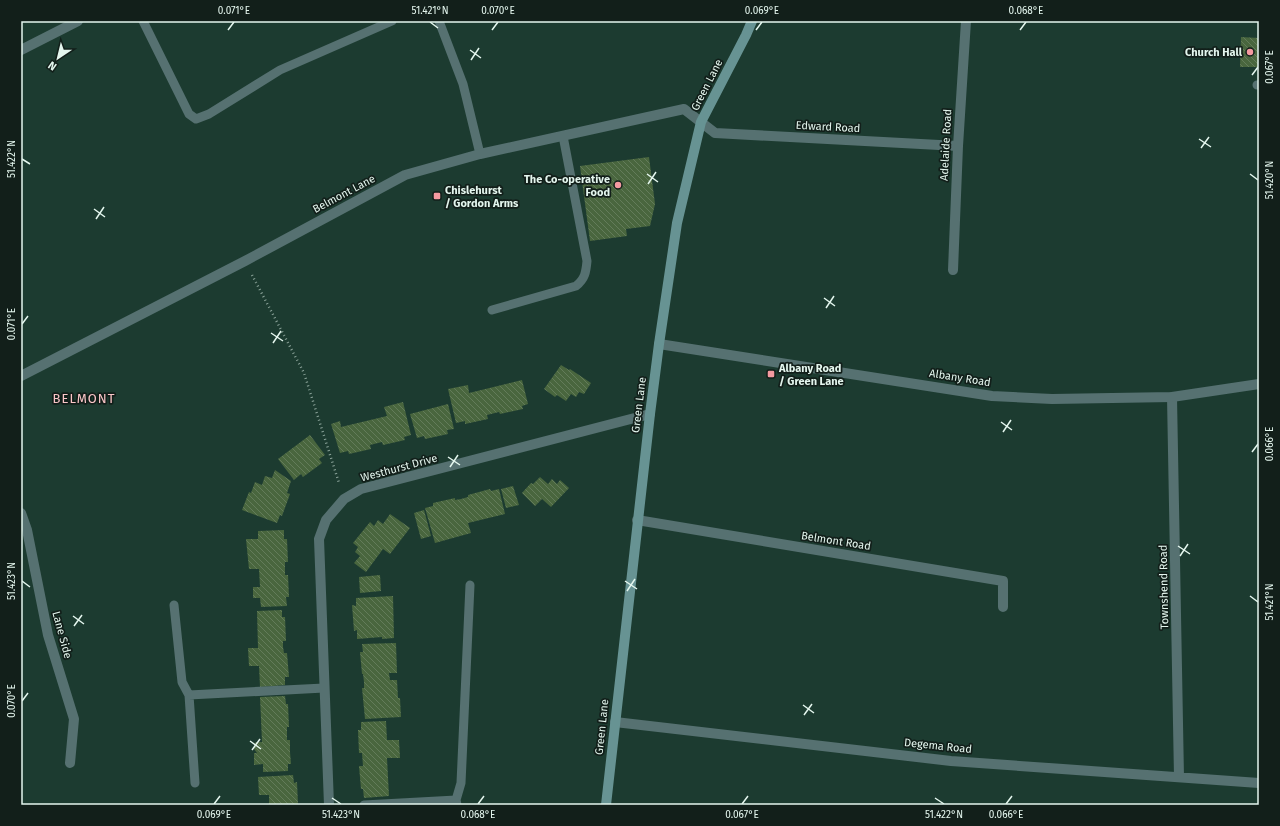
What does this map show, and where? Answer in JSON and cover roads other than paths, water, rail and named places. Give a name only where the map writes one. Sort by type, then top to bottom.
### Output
[{"type":"main road","name":"Green Lane","points":[[606,805],[637,520],[659,344],[677,223],[701,122],[752,21]]},
{"type":"street","points":[[21,50],[78,21]]},
{"type":"street","name":"Adelaide Road","points":[[953,270],[958,146],[966,21]]},
{"type":"street","name":"Belmont Lane","points":[[21,376],[245,261],[405,175],[480,154],[684,108],[701,122]]},
{"type":"street","name":"Edward Road","points":[[701,122],[715,133],[958,146]]},
{"type":"street","name":"Albany Road","points":[[659,344],[992,396],[1052,399],[1172,397],[1259,384]]},
{"type":"street","name":"Townshend Road","points":[[1172,397],[1179,777]]},
{"type":"street","name":"Westhurst Drive","points":[[329,805],[319,539],[326,520],[344,499],[361,489],[650,414]]},
{"type":"street","name":"Lane Side","points":[[21,513],[27,530],[48,635],[74,719],[70,763]]},
{"type":"street","name":"Belmont Road","points":[[637,520],[1003,581],[1003,607]]},
{"type":"street","name":"Degema Road","points":[[615,722],[951,760],[1259,783]]},
{"type":"lane","points":[[143,21],[189,114],[196,119],[209,114],[280,70],[392,21]]},
{"type":"lane","points":[[439,21],[463,84],[480,154]]},
{"type":"lane","points":[[492,310],[576,286],[581,282],[586,273],[587,261],[563,136]]},
{"type":"lane","points":[[364,805],[456,802],[461,783],[470,585]]},
{"type":"lane","points":[[174,605],[182,682],[189,695],[195,783]]},
{"type":"lane","points":[[189,695],[324,688]]},
{"type":"place","name":"Church Hall","points":[[1250,52]]},
{"type":"place","name":"The Co-operative Food","points":[[618,185]]},
{"type":"place","name":"Chislehurst / Gordon Arms","points":[[437,196]]},
{"type":"place","name":"Albany Road / Green Lane","points":[[771,374]]},
{"type":"district","name":"BELMONT","points":[[84,398]]}]
